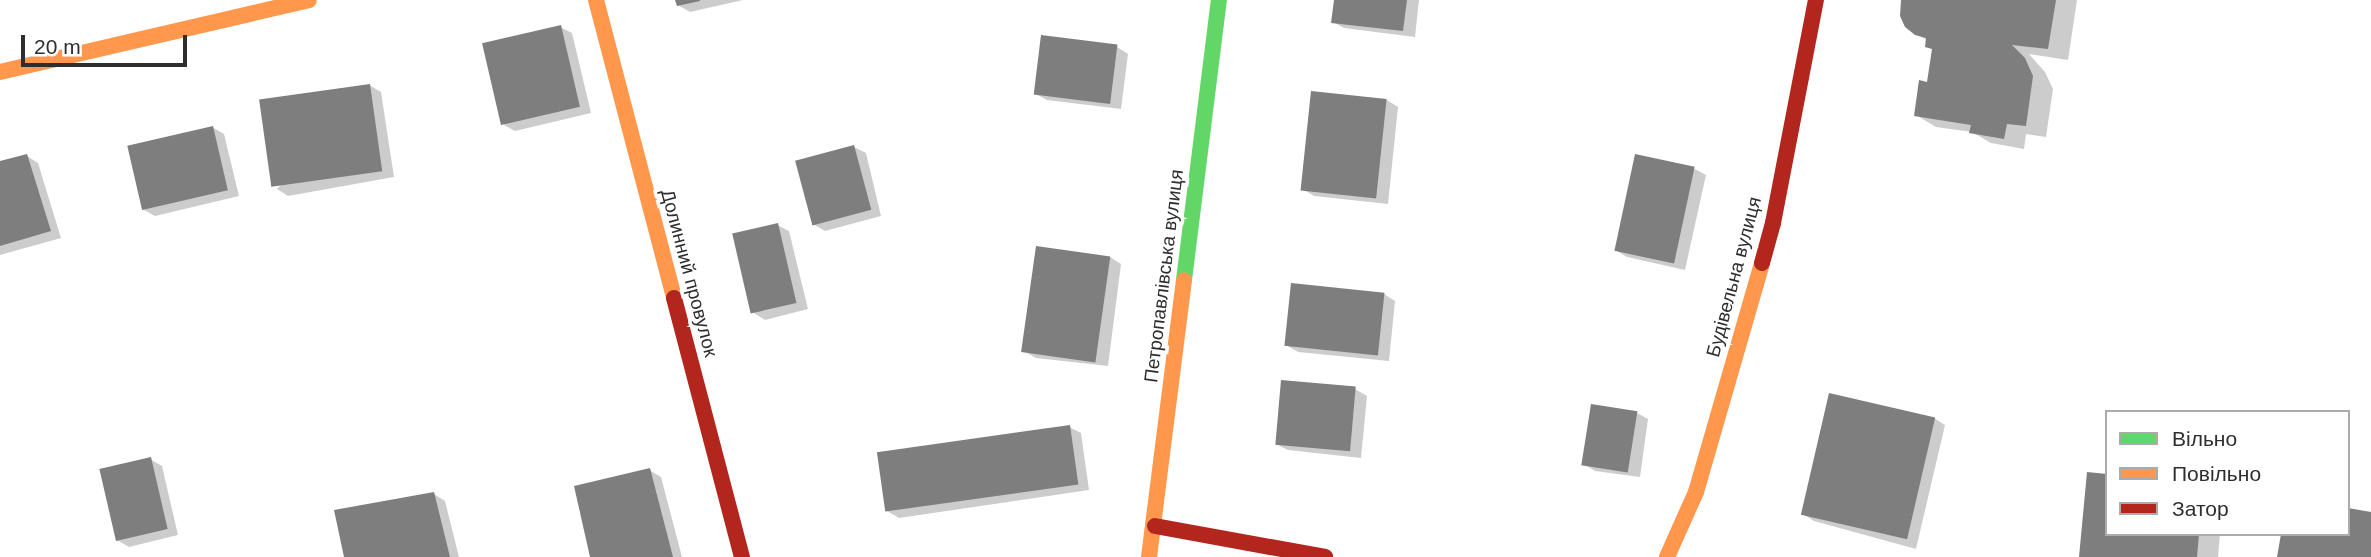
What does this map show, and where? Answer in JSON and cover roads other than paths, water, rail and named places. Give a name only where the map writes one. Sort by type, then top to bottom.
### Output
[{"type":"street","points":[[0,72],[309,0]]},
{"type":"street","name":"Долинний провулок","points":[[596,0],[742,557]]},
{"type":"street","name":"Петропавлівська вулиця","points":[[1149,557],[1219,0]]},
{"type":"street","name":"Будівельна вулиця","points":[[1667,557],[1696,492],[1773,223],[1816,0]]},
{"type":"street","points":[[1155,526],[1325,557]]}]
